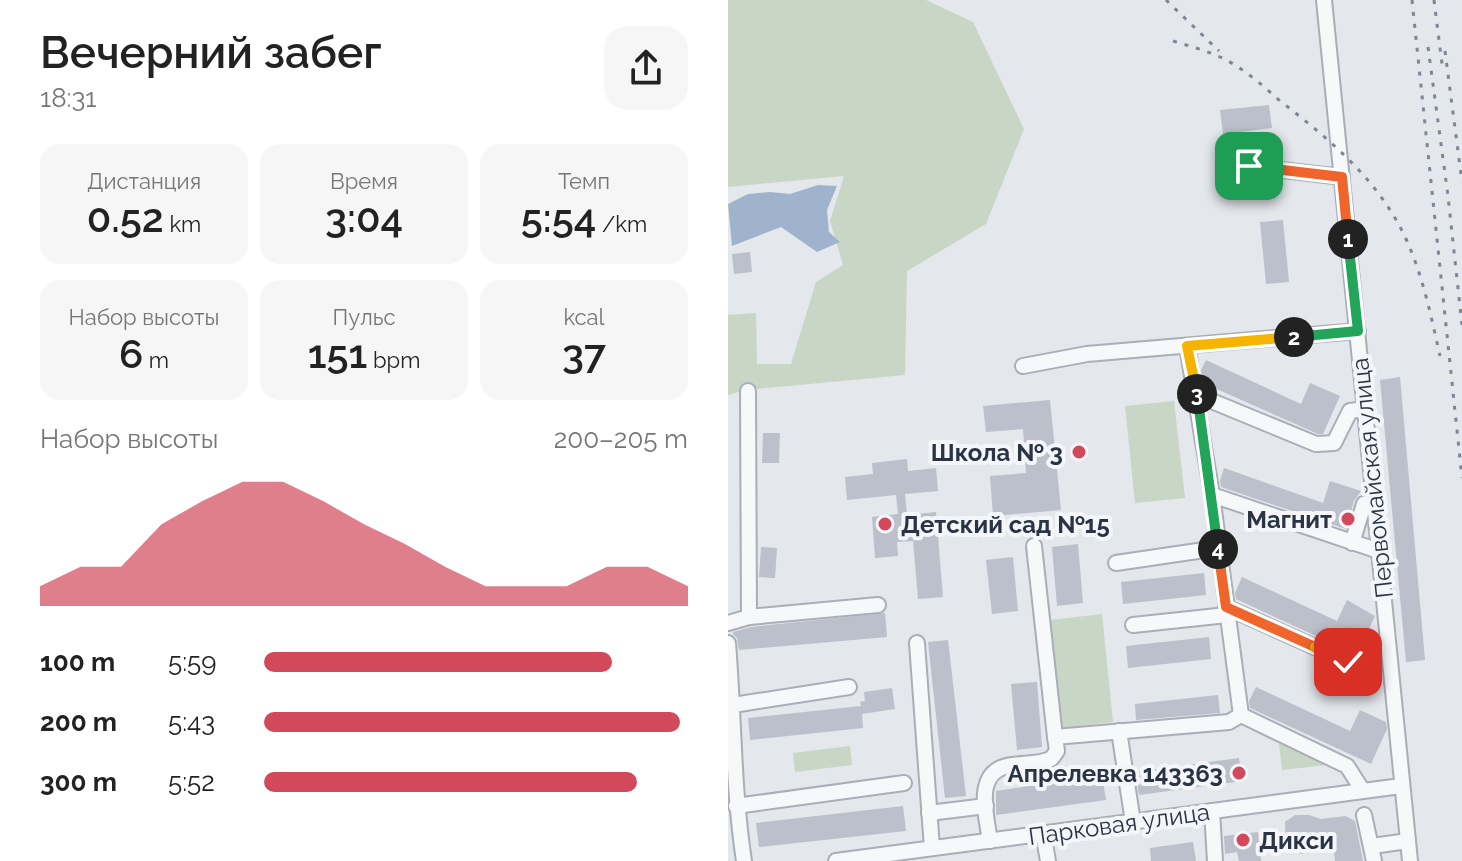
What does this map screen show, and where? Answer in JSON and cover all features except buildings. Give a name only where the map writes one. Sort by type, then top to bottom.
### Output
[{"type":"street","name":"Первомайская улица","points":[[1324,0],[1410,861]]},
{"type":"street","points":[[1249,166],[1342,177]]},
{"type":"street","points":[[1023,366],[1087,354],[1358,331]]},
{"type":"street","points":[[1187,346],[1212,495],[1241,715]]},
{"type":"street","points":[[748,391],[749,617]]},
{"type":"street","points":[[1197,395],[1316,444],[1334,443],[1350,411],[1365,409]]},
{"type":"street","points":[[1212,495],[1379,551]]},
{"type":"street","points":[[1352,543],[1364,504],[1374,504]]},
{"type":"street","points":[[990,841],[984,788],[991,774],[1008,765],[1051,759],[1057,751],[1034,546]]},
{"type":"street","points":[[1116,563],[1218,548]]},
{"type":"street","points":[[728,623],[749,617],[878,605]]},
{"type":"street","points":[[1133,625],[1227,611],[1348,662]]},
{"type":"street","points":[[728,643],[736,806],[744,861]]},
{"type":"street","points":[[917,643],[932,848]]},
{"type":"street","points":[[733,705],[849,687]]},
{"type":"street","points":[[1055,737],[1229,722],[1241,715]]},
{"type":"street","points":[[1241,715],[1347,766],[1363,791]]},
{"type":"street","points":[[1119,731],[1133,822]]},
{"type":"street","points":[[736,806],[904,783]]},
{"type":"street","name":"Парковая улица","points":[[836,861],[932,848],[950,854],[990,841],[1043,833],[1401,786]]},
{"type":"street","points":[[929,813],[986,806]]},
{"type":"street","points":[[1212,811],[1215,861]]},
{"type":"street","points":[[1364,815],[1373,854],[1408,841]]},
{"type":"street","points":[[1043,833],[1048,861]]},
{"type":"green space","points":[[728,0],[926,0],[973,22],[1024,129],[986,224],[907,271],[905,375],[745,390],[728,395],[728,315],[756,313],[757,364],[791,364],[816,282],[843,265],[830,221],[844,176],[728,187]]},
{"type":"green space","points":[[1174,401],[1185,498],[1135,503],[1125,406]]},
{"type":"green space","points":[[1102,614],[1113,722],[1062,728],[1050,620]]},
{"type":"green space","points":[[1278,736],[1336,764],[1282,770]]},
{"type":"green space","points":[[850,746],[852,765],[795,772],[793,753]]},
{"type":"water","points":[[818,185],[837,186],[827,210],[829,232],[840,242],[817,252],[781,227],[732,246],[728,204],[748,194],[790,194]]},
{"type":"railway","points":[[1166,0],[1219,51]]},
{"type":"railway","points":[[1412,0],[1462,478]]},
{"type":"railway","points":[[1434,0],[1442,64]]},
{"type":"railway","points":[[1173,41],[1214,55],[1244,71],[1316,130],[1367,179],[1395,218],[1412,253],[1440,356]]},
{"type":"railway","points":[[1428,47],[1462,325]]},
{"type":"railway","points":[[1445,51],[1462,182]]},
{"type":"place","name":"Школа № 3","points":[[1079,452]]},
{"type":"place","name":"Магнит","points":[[1348,519]]},
{"type":"place","name":"Детский сад №15","points":[[885,524]]},
{"type":"place","name":"Апрелевка 143363","points":[[1239,773]]},
{"type":"place","name":"Дикси","points":[[1243,840]]},
{"type":"route","points":[[1249,166],[1342,177],[1358,331],[1187,346],[1212,495],[1226,607],[1348,662]]}]
